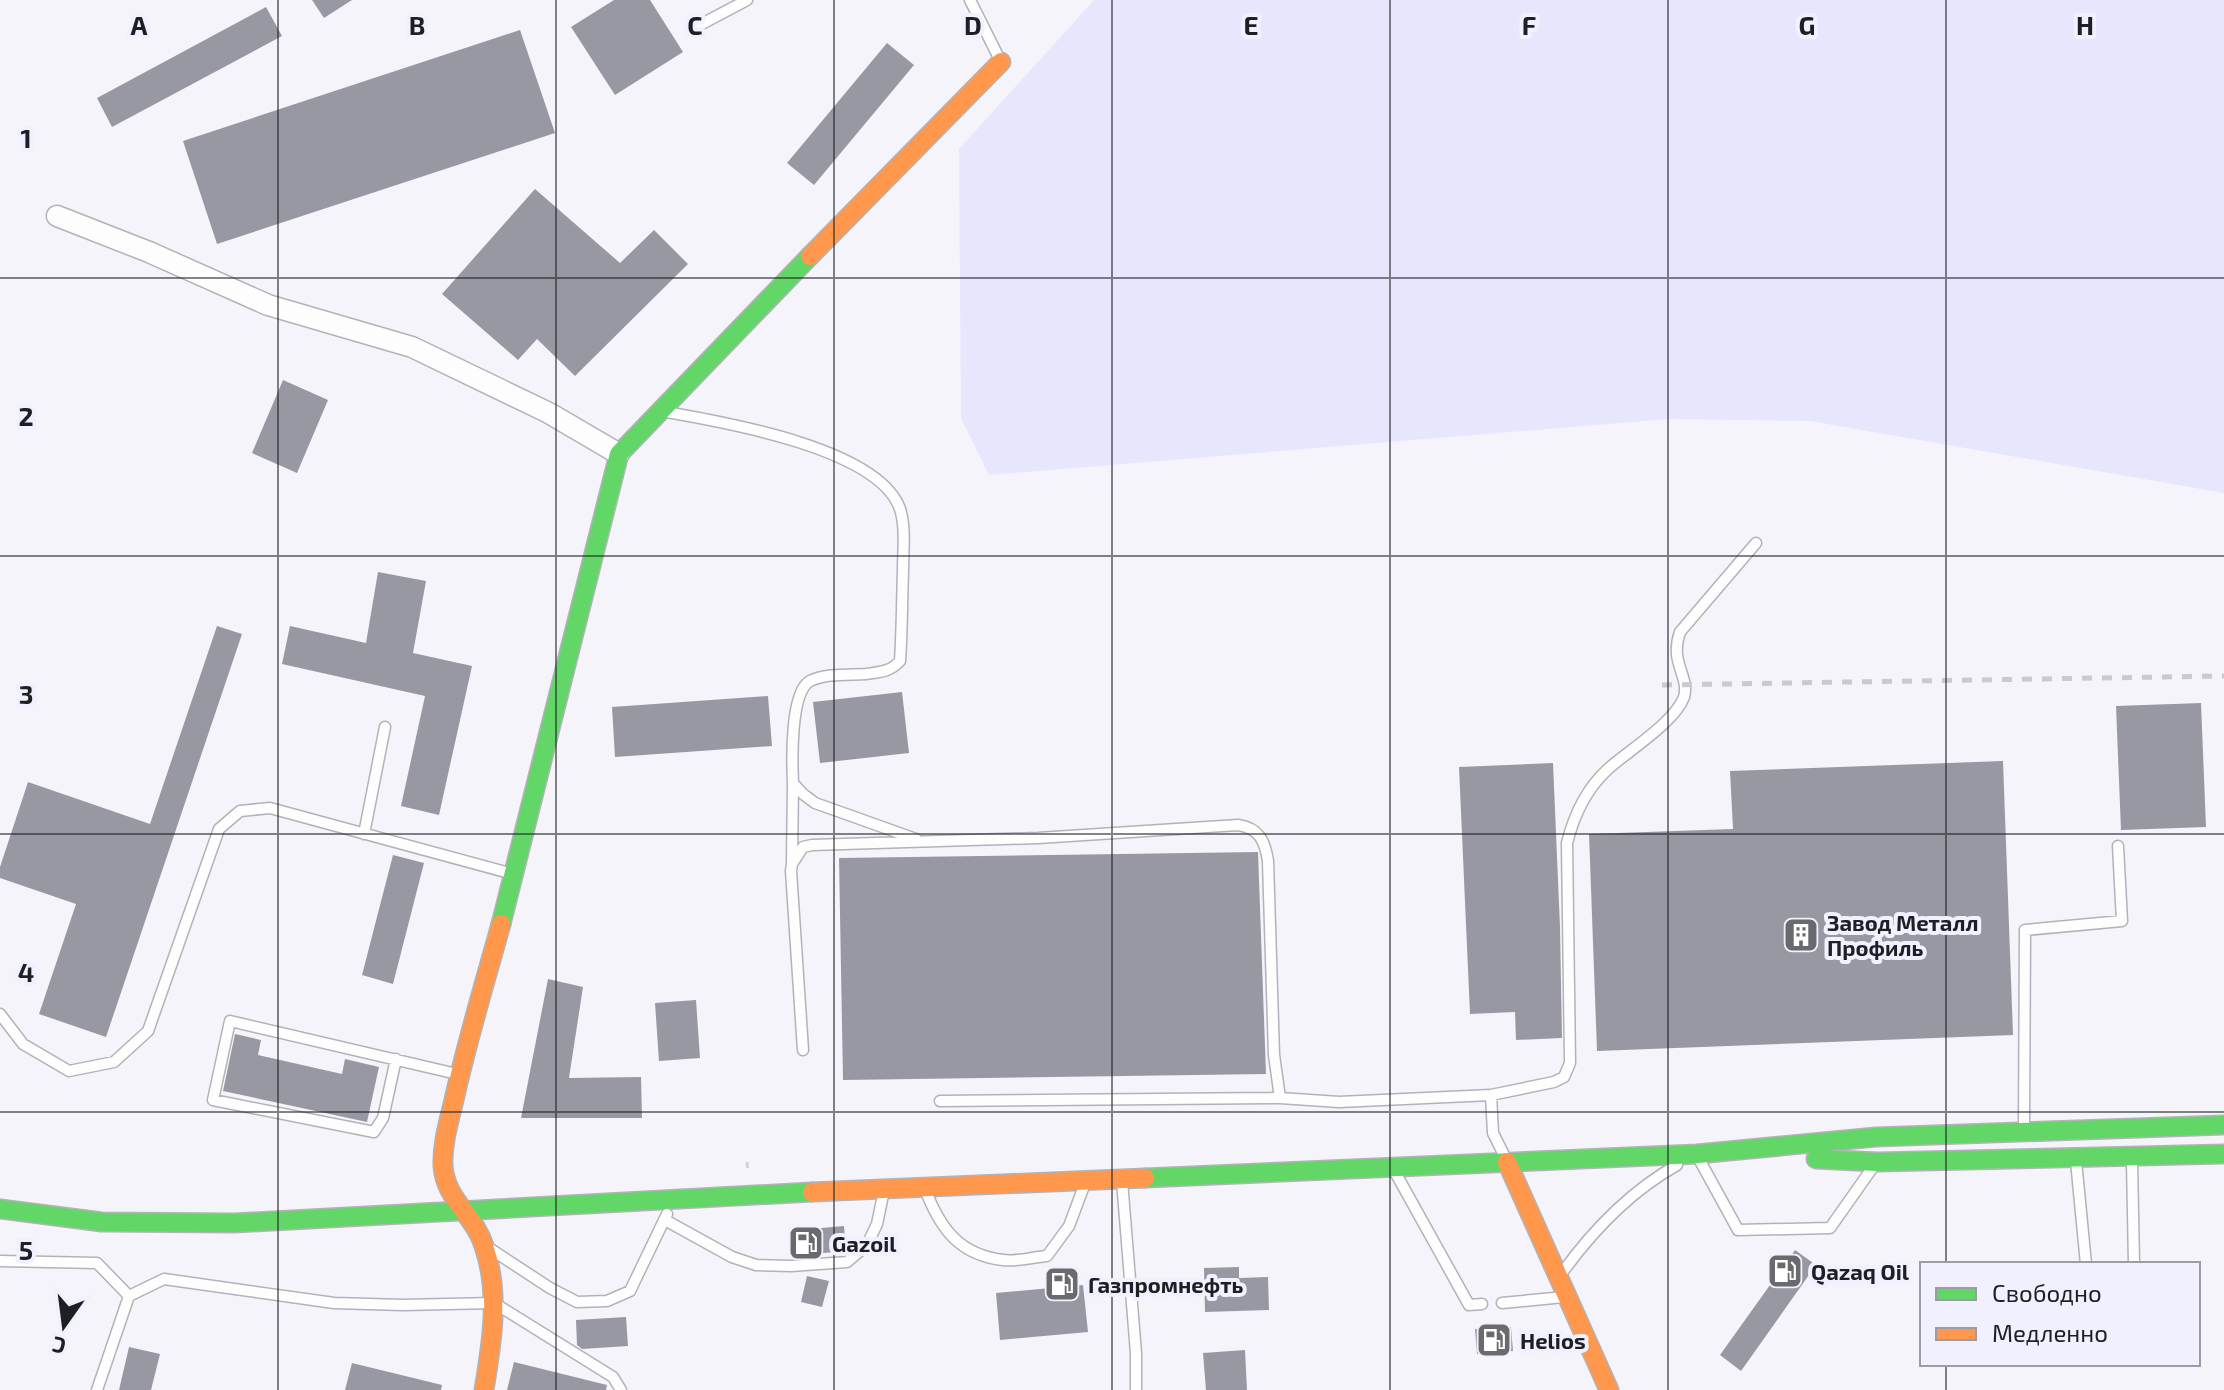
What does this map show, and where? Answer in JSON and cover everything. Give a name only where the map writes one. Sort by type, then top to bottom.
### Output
[{"type":"main road","points":[[484,1390],[493,1339],[494,1303],[484,1244],[447,1188],[443,1166],[445,1139],[459,1075],[515,875],[619,454],[1001,62]]},
{"type":"main road","points":[[0,1209],[102,1222],[208,1224],[924,1187],[1697,1154],[1876,1137],[2224,1125]]},
{"type":"main road","points":[[1697,1154],[1877,1162],[2224,1154]]},
{"type":"main road","points":[[1507,1162],[1609,1390]]},
{"type":"street","points":[[57,216],[149,252],[268,305],[412,347],[549,413],[619,454]]},
{"type":"lane","points":[[696,27],[747,0]]},
{"type":"lane","points":[[970,0],[1001,62]]},
{"type":"lane","points":[[658,411],[730,423],[838,456],[879,480],[892,494],[900,511],[903,536],[900,661],[882,672],[823,677],[810,682],[803,688],[796,708],[792,864],[803,1050]]},
{"type":"lane","points":[[940,1101],[1280,1098],[1339,1102],[1491,1095],[1554,1082],[1567,1072],[1570,1063],[1567,843],[1572,824],[1588,790],[1597,780],[1677,709],[1685,685],[1675,647],[1680,632],[1756,543]]},
{"type":"lane","points":[[364,834],[385,727]]},
{"type":"lane","points":[[793,783],[815,803],[922,841]]},
{"type":"lane","points":[[0,1014],[23,1044],[69,1071],[114,1062],[148,1031],[219,829],[240,811],[270,808],[515,875]]},
{"type":"lane","points":[[792,864],[803,847],[812,845],[1038,838],[1238,825],[1250,827],[1264,841],[1268,861],[1274,1055],[1280,1098]]},
{"type":"lane","points":[[2024,1133],[2025,930],[2122,921],[2118,846]]},
{"type":"lane","points":[[396,1059],[383,1118],[374,1132],[213,1100],[230,1021],[396,1059],[459,1075]]},
{"type":"lane","points":[[1491,1095],[1493,1133],[1507,1162]]},
{"type":"lane","points":[[1560,1276],[1587,1238],[1652,1179],[1697,1154],[1738,1230],[1830,1228],[1877,1162]]},
{"type":"lane","points":[[2132,1157],[2134,1262]]},
{"type":"lane","points":[[2075,1159],[2086,1262]]},
{"type":"lane","points":[[1393,1167],[1469,1305],[1482,1304]]},
{"type":"lane","points":[[1122,1179],[1136,1353],[1136,1390]]},
{"type":"lane","points":[[924,1187],[935,1213],[959,1245],[1003,1260],[1047,1256],[1069,1226],[1087,1180]]},
{"type":"lane","points":[[665,1220],[732,1257],[756,1265],[847,1262],[867,1245],[877,1224],[885,1189]]},
{"type":"lane","points":[[484,1244],[550,1288],[577,1302],[607,1301],[630,1291],[673,1199]]},
{"type":"lane","points":[[0,1261],[97,1263],[129,1296]]},
{"type":"lane","points":[[97,1390],[129,1296],[164,1279],[334,1303],[494,1303],[613,1377],[622,1390]]},
{"type":"lane","points":[[1502,1303],[1569,1297]]},
{"type":"shaded area","points":[[1094,0],[2224,0],[2224,493],[1810,421],[1668,419],[989,475],[961,418],[959,149]]},
{"type":"building","points":[[312,0],[352,0],[324,18]]},
{"type":"building","points":[[614,0],[650,0],[683,52],[615,95],[571,27]]},
{"type":"building","points":[[266,7],[282,36],[112,127],[97,98]]},
{"type":"building","points":[[520,30],[555,133],[217,244],[183,141]]},
{"type":"building","points":[[887,43],[914,65],[814,185],[787,163]]},
{"type":"building","points":[[535,189],[620,263],[654,230],[688,264],[575,376],[537,339],[518,360],[442,294]]},
{"type":"building","points":[[283,380],[328,400],[297,473],[252,453]]},
{"type":"building","points":[[378,572],[426,581],[413,653],[472,666],[439,815],[401,806],[425,696],[282,664],[290,626],[366,643]]},
{"type":"building","points":[[217,626],[242,634],[106,1037],[39,1014],[76,904],[0,878],[0,867],[28,782],[150,824]]},
{"type":"building","points":[[902,692],[909,753],[820,763],[813,702]]},
{"type":"building","points":[[768,696],[772,746],[615,757],[612,707]]},
{"type":"building","points":[[2201,703],[2206,827],[2121,830],[2116,706]]},
{"type":"building","name":"Завод Металл Профиль","points":[[2003,761],[2013,1035],[1597,1051],[1589,834],[1733,829],[1730,771]]},
{"type":"building","points":[[1553,763],[1562,1038],[1516,1040],[1515,1012],[1470,1014],[1459,767]]},
{"type":"building","points":[[1258,852],[1266,1074],[843,1080],[839,858]]},
{"type":"building","points":[[393,855],[424,863],[393,984],[362,975]]},
{"type":"building","points":[[548,979],[583,987],[569,1078],[641,1077],[642,1118],[521,1118]]},
{"type":"building","points":[[696,1000],[700,1058],[659,1061],[655,1003]]},
{"type":"building","points":[[235,1034],[261,1040],[258,1055],[342,1074],[345,1059],[379,1067],[367,1122],[223,1091]]},
{"type":"building","points":[[844,1226],[846,1251],[801,1255],[799,1230]]},
{"type":"building","points":[[1795,1250],[1816,1265],[1741,1371],[1720,1355]]},
{"type":"building","points":[[1239,1267],[1239,1278],[1268,1277],[1269,1310],[1205,1312],[1204,1268]]},
{"type":"building","points":[[807,1276],[829,1281],[822,1307],[801,1302]]},
{"type":"building","points":[[1083,1285],[1088,1332],[1000,1340],[996,1293]]},
{"type":"building","points":[[626,1317],[628,1346],[582,1349],[577,1345],[576,1320]]},
{"type":"building","name":"Helios","points":[[1511,1327],[1513,1351],[1477,1354],[1475,1329]]},
{"type":"building","points":[[129,1347],[160,1354],[151,1390],[119,1390]]},
{"type":"building","points":[[1245,1350],[1247,1390],[1206,1390],[1203,1353]]},
{"type":"building","points":[[514,1362],[607,1385],[606,1390],[507,1390]]},
{"type":"building","points":[[352,1363],[442,1385],[441,1390],[345,1390]]},
{"type":"railway","points":[[1662,685],[2224,676]]},
{"type":"traffic: fast","points":[[501,924],[619,454],[810,256]]},
{"type":"traffic: fast","points":[[1145,1178],[1697,1154],[1876,1137],[2224,1125]]},
{"type":"traffic: fast","points":[[1816,1159],[1877,1162],[2224,1154]]},
{"type":"traffic: fast","points":[[0,1209],[102,1222],[234,1223],[812,1192]]},
{"type":"traffic: slow","points":[[810,256],[1001,62]]},
{"type":"traffic: slow","points":[[484,1390],[493,1318],[489,1264],[480,1235],[449,1188],[443,1158],[465,1056],[501,924]]},
{"type":"traffic: slow","points":[[1507,1162],[1609,1390]]},
{"type":"traffic: slow","points":[[812,1192],[1145,1178]]},
{"type":"place","name":"Завод Металл Профиль","points":[[1801,935]]},
{"type":"place","name":"Gazoil","points":[[806,1243]]},
{"type":"place","name":"Qazaq Oil","points":[[1785,1271]]},
{"type":"place","name":"Газпромнефть","points":[[1062,1284]]},
{"type":"place","name":"Helios","points":[[1494,1340]]}]
